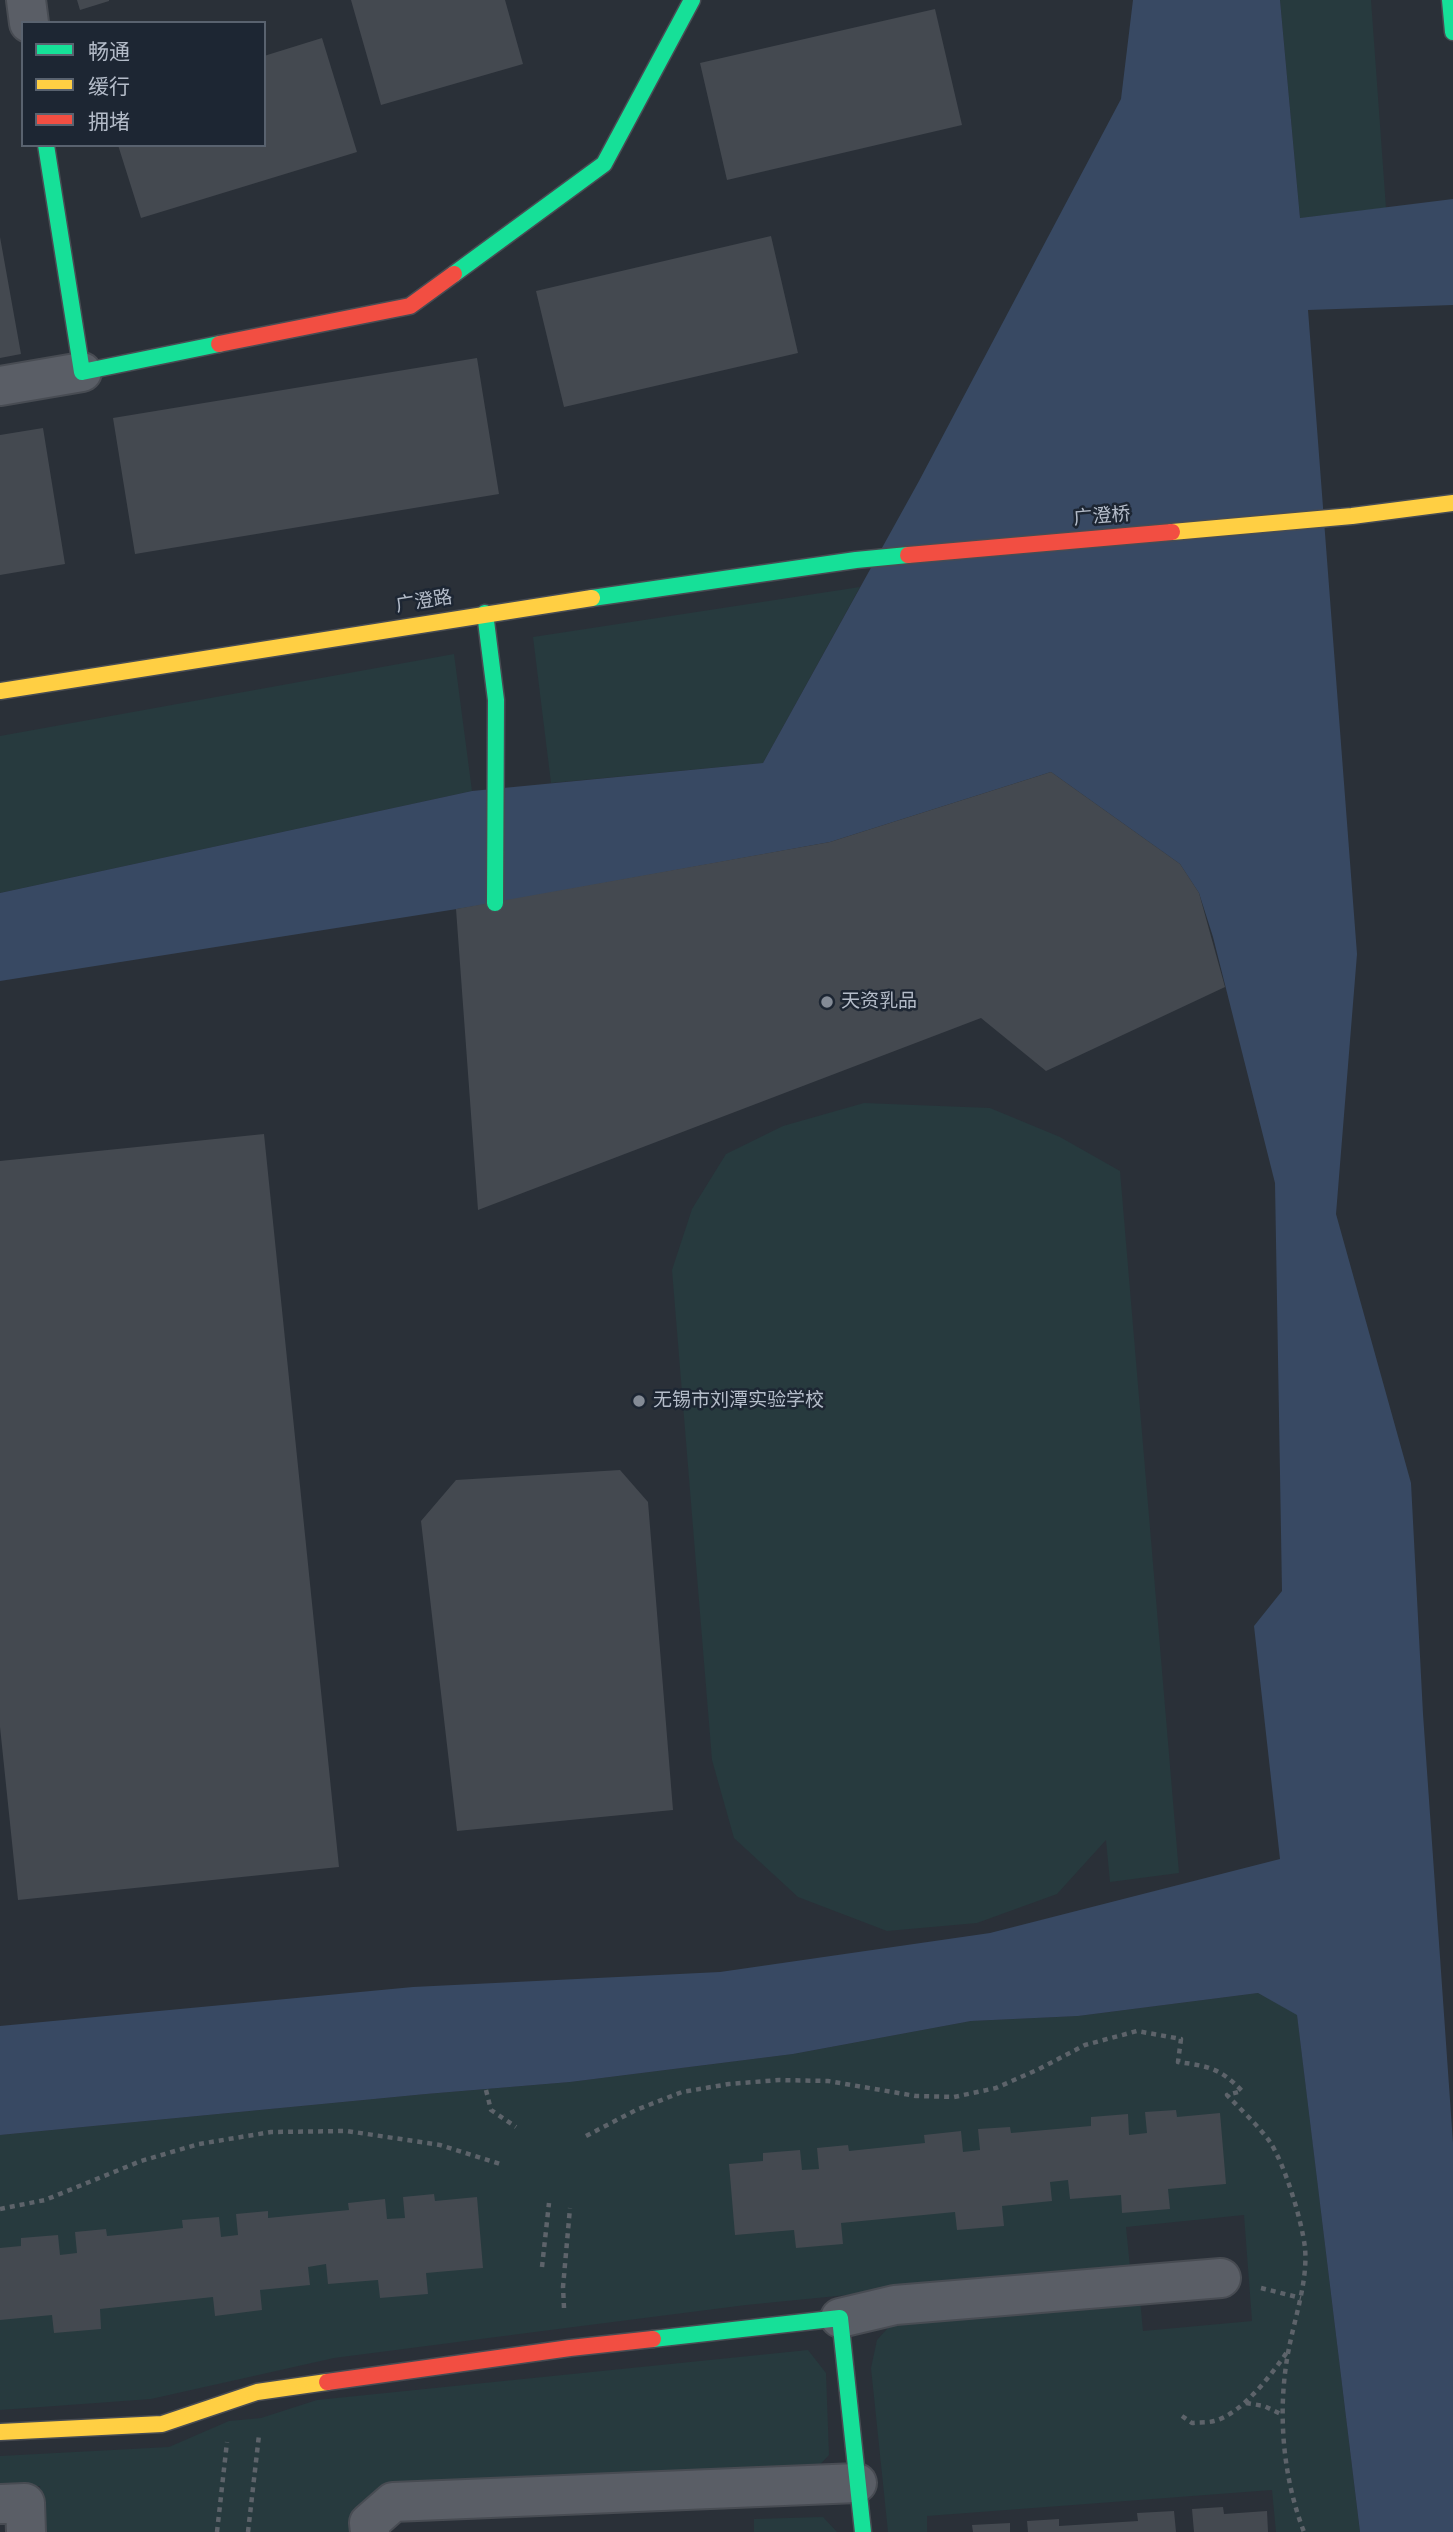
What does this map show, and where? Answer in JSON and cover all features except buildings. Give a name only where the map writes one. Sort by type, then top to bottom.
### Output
[{"type":"street","points":[[26,0],[29,21]]},
{"type":"street","points":[[0,386],[410,306],[604,164],[692,0]]},
{"type":"street","points":[[1450,0],[1453,33]]},
{"type":"street","points":[[47,147],[82,372]]},
{"type":"street","name":"广澄桥","points":[[856,560],[1352,516],[1453,503]]},
{"type":"street","name":"广澄路","points":[[0,691],[485,613],[856,560]]},
{"type":"street","points":[[485,613],[496,700],[495,903]]},
{"type":"street","points":[[0,2432],[162,2424],[257,2392],[570,2348],[840,2318],[895,2305],[1221,2278]]},
{"type":"street","points":[[840,2318],[863,2532]]},
{"type":"street","points":[[370,2532],[369,2523],[393,2502],[857,2483]]},
{"type":"street","points":[[0,2504],[25,2503],[26,2532]]},
{"type":"path","points":[[586,2136],[636,2110],[682,2092],[729,2084],[779,2080],[828,2081],[916,2096],[954,2096],[996,2088],[1085,2045],[1137,2031],[1181,2039],[1178,2062],[1210,2066],[1228,2077],[1242,2091],[1227,2095],[1270,2143],[1283,2171],[1305,2249],[1301,2298],[1288,2352],[1283,2392],[1286,2460],[1296,2511],[1304,2532]]},
{"type":"path","points":[[486,2090],[491,2110],[516,2127]]},
{"type":"path","points":[[0,2210],[45,2200],[141,2161],[199,2144],[271,2132],[347,2131],[440,2145],[500,2164]]},
{"type":"path","points":[[542,2267],[549,2203]]},
{"type":"path","points":[[570,2208],[563,2287],[570,2348]]},
{"type":"path","points":[[1182,2416],[1192,2423],[1217,2421],[1245,2403],[1268,2380],[1288,2352]]},
{"type":"path","points":[[248,2532],[261,2418],[257,2392]]},
{"type":"path","points":[[218,2532],[229,2400]]},
{"type":"path","points":[[1245,2403],[1264,2406],[1283,2415]]},
{"type":"green space","points":[[1280,0],[1371,0],[1386,208],[1300,218]]},
{"type":"green space","points":[[860,587],[763,763],[551,783],[533,637]]},
{"type":"green space","points":[[454,654],[472,791],[0,893],[0,736]]},
{"type":"green space","points":[[864,1103],[990,1108],[1060,1137],[1120,1171],[1179,1873],[1110,1882],[1106,1840],[1057,1894],[977,1923],[887,1931],[798,1897],[734,1838],[712,1760],[672,1270],[692,1209],[726,1154],[783,1126]]},
{"type":"green space","points":[[1258,1993],[1297,2014],[1360,2532],[1276,2532],[1272,2490],[927,2516],[927,2532],[888,2532],[871,2368],[877,2340],[897,2318],[1140,2299],[1143,2331],[1252,2321],[1244,2215],[1126,2227],[1130,2267],[746,2305],[334,2358],[151,2399],[0,2410],[0,2135],[570,2082],[793,2054],[971,2021],[1078,2016]]},
{"type":"green space","points":[[808,2350],[826,2373],[829,2455],[811,2474],[387,2491],[359,2532],[41,2532],[40,2486],[0,2487],[0,2456],[169,2447],[229,2421],[261,2418],[317,2400]]},
{"type":"green space","points":[[823,2517],[837,2532],[754,2532],[754,2519]]},
{"type":"water","points":[[1133,0],[1280,0],[1300,218],[1453,199],[1453,305],[1308,310],[1357,954],[1336,1214],[1411,1483],[1423,1714],[1453,2143],[1453,2532],[1360,2532],[1297,2015],[1258,1993],[1078,2016],[971,2021],[793,2054],[570,2082],[0,2135],[0,2026],[413,1987],[720,1972],[990,1933],[1280,1859],[1254,1626],[1282,1591],[1275,1183],[1213,937],[1199,893],[1180,864],[1051,772],[830,842],[495,903],[0,981],[0,893],[472,791],[763,763],[919,481],[1121,99]]},
{"type":"traffic: fast","points":[[454,274],[604,164],[692,0]]},
{"type":"traffic: fast","points":[[1450,0],[1453,32]]},
{"type":"traffic: fast","points":[[46,147],[82,372],[219,344]]},
{"type":"traffic: fast","points":[[592,598],[908,555]]},
{"type":"traffic: fast","points":[[485,613],[496,700],[495,903]]},
{"type":"traffic: fast","points":[[653,2339],[840,2318],[863,2532]]},
{"type":"traffic: slow","points":[[1172,532],[1352,516],[1453,503]]},
{"type":"traffic: slow","points":[[0,691],[592,598]]},
{"type":"traffic: slow","points":[[0,2432],[162,2424],[257,2392],[327,2382]]},
{"type":"traffic: jam","points":[[219,344],[410,306],[454,274]]},
{"type":"traffic: jam","points":[[908,555],[1172,532]]},
{"type":"traffic: jam","points":[[327,2382],[653,2339]]},
{"type":"place","name":"天资乳品","points":[[827,1002]]},
{"type":"place","name":"无锡市刘潭实验学校","points":[[639,1401]]}]
